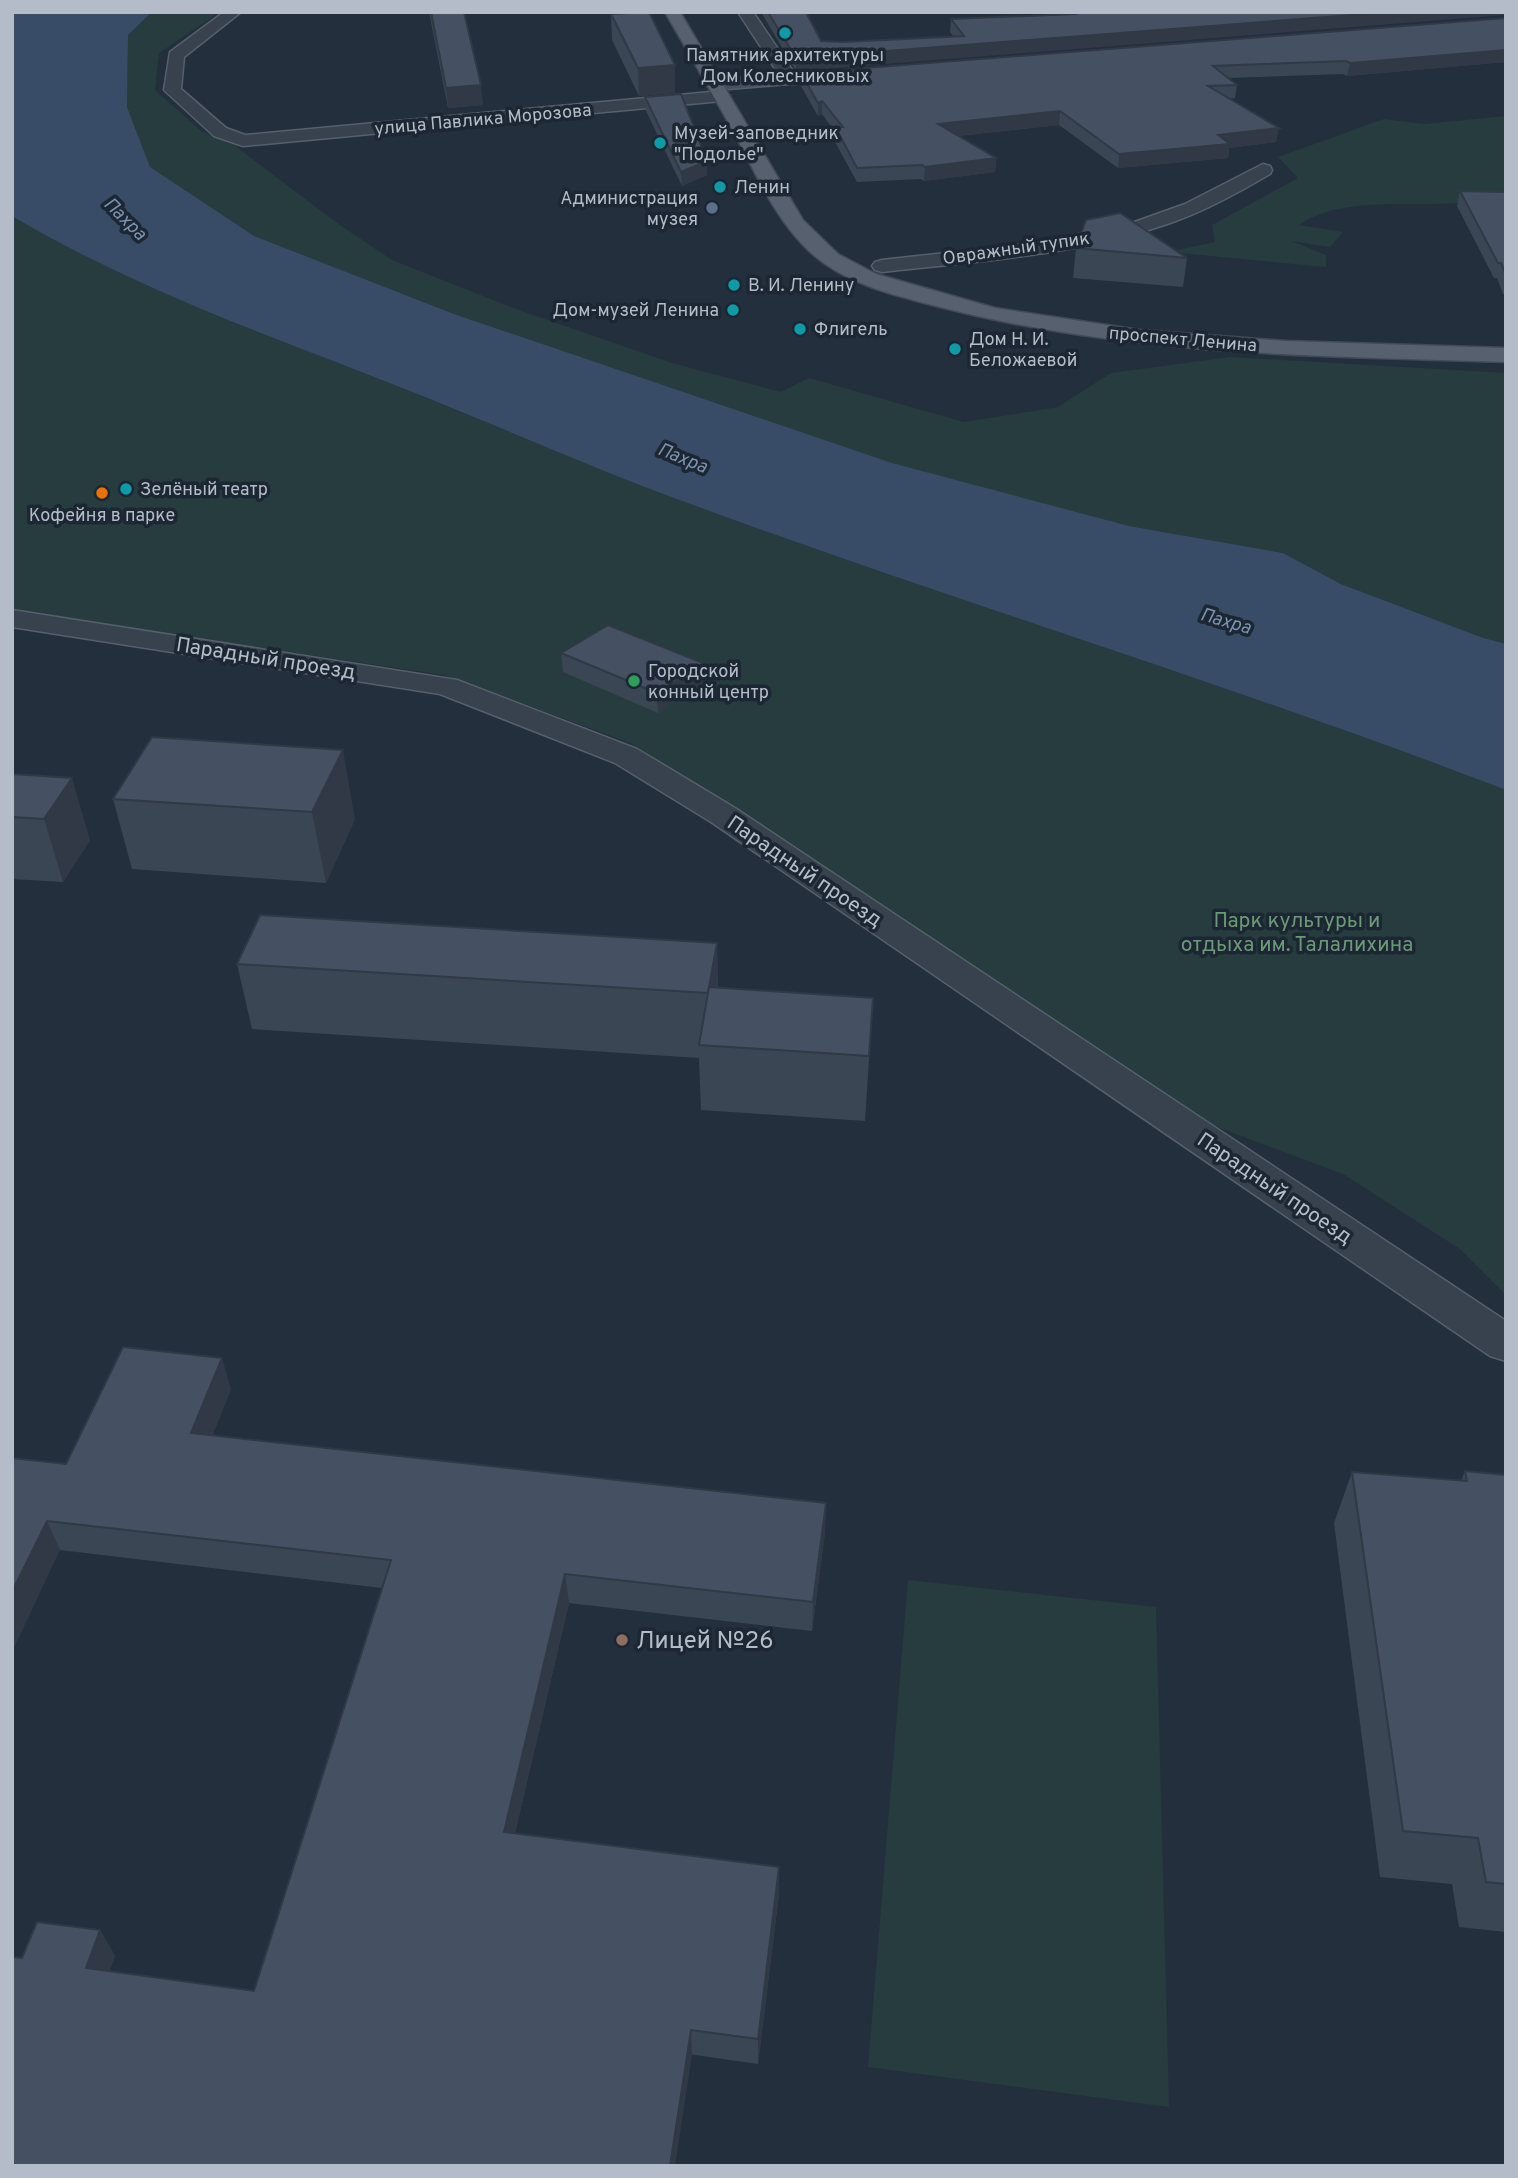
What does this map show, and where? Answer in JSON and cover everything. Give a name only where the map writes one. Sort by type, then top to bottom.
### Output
[{"type":"main road","name":"проспект Ленина","points":[[672,12],[720,90],[791,222],[820,250],[847,269],[946,303],[1032,322],[1132,336],[1261,347],[1506,355]]},
{"type":"main road","points":[[739,75],[757,107]]},
{"type":"main road","name":"проспект Ленина","points":[[824,225],[842,243],[882,266],[920,281],[971,294],[1136,322],[1260,331],[1506,340]]},
{"type":"street","name":"улица Павлика Морозова","points":[[234,12],[176,55],[173,90],[220,132],[243,141],[720,90],[739,75],[791,80],[874,73]]},
{"type":"street","points":[[745,12],[791,80]]},
{"type":"street","name":"Овражный тупик","points":[[882,266],[1040,247],[1116,233],[1168,218],[1227,191],[1263,170]]},
{"type":"street","name":"Парадный проезд","points":[[12,618],[446,686],[626,756],[746,831],[1506,1344]]},
{"type":"green space","points":[[152,12],[220,12],[159,53],[155,90],[201,131],[234,145],[337,223],[392,260],[516,309],[672,363],[781,392],[809,378],[964,422],[1058,407],[1111,373],[1230,357],[1506,373],[1506,644],[1483,639],[1341,584],[1283,553],[1129,526],[900,466],[454,314],[253,236],[150,167],[127,107],[128,35]]},
{"type":"green space","points":[[1506,116],[1506,196],[1457,203],[1355,206],[1316,216],[1299,225],[1343,232],[1330,247],[1291,241],[1326,255],[1326,267],[1169,252],[1215,242],[1212,225],[1298,178],[1278,157],[1384,119],[1424,124]]},
{"type":"green space","name":"Парк культуры и отдыха им. Талалихина","points":[[12,216],[160,291],[658,492],[896,577],[1304,716],[1506,790],[1506,1295],[1460,1249],[1343,1174],[1217,1127],[633,744],[444,675],[12,610]]},
{"type":"green space","points":[[908,1580],[1156,1607],[1169,2107],[868,2067]]},
{"type":"water","name":"Пахра","points":[[12,12],[152,12],[128,35],[127,107],[150,167],[254,236],[454,314],[892,463],[1129,526],[1283,553],[1341,584],[1483,638],[1506,644],[1506,790],[1304,716],[896,577],[659,492],[215,314],[61,244],[12,216]]},
{"type":"building","points":[[431,12],[464,12],[481,85],[446,88]]},
{"type":"building","points":[[649,12],[675,65],[638,68],[611,14]]},
{"type":"building","points":[[768,12],[806,12],[821,41],[843,42],[964,36],[951,19],[1077,14],[1072,12],[1390,12],[796,58]]},
{"type":"building","points":[[1506,18],[1506,50],[1350,63],[1213,66],[1237,85],[1208,86],[1279,128],[1218,135],[1230,144],[1119,154],[1060,111],[938,124],[996,158],[925,167],[857,168],[836,128],[843,127],[822,101],[818,103],[801,73]]},
{"type":"building","points":[[681,94],[707,161],[681,172],[645,97]]},
{"type":"building","points":[[1460,191],[1506,192],[1506,275],[1501,263],[1498,263]]},
{"type":"building","points":[[1120,213],[1187,258],[1076,248],[1086,220]]},
{"type":"building","points":[[608,625],[703,663],[657,693],[561,653]]},
{"type":"building","points":[[152,737],[343,750],[312,812],[113,799]]},
{"type":"building","points":[[12,774],[72,778],[44,819],[12,817]]},
{"type":"building","points":[[260,915],[717,943],[708,993],[237,964]]},
{"type":"building","points":[[709,987],[873,998],[869,1056],[699,1045]]},
{"type":"building","points":[[123,1347],[222,1358],[191,1433],[826,1503],[813,1602],[565,1574],[504,1832],[779,1867],[758,2039],[691,2030],[670,2166],[12,2166],[12,1957],[22,1958],[37,1922],[100,1930],[86,1968],[254,1991],[391,1560],[47,1521],[12,1592],[12,1458],[66,1464]]},
{"type":"building","points":[[1465,1471],[1506,1475],[1506,1884],[1486,1882],[1478,1838],[1403,1831],[1352,1472],[1467,1481]]},
{"type":"place","name":"Памятник архитектуры Дом Колесниковых","points":[[785,33]]},
{"type":"place","name":"Музей-заповедник \"Подолье\"","points":[[660,143]]},
{"type":"place","name":"Ленин","points":[[720,187]]},
{"type":"place","name":"Администрация музея","points":[[712,208]]},
{"type":"place","name":"В. И. Ленину","points":[[734,285]]},
{"type":"place","name":"Дом-музей Ленина","points":[[733,310]]},
{"type":"place","name":"Флигель","points":[[800,329]]},
{"type":"place","name":"Дом Н. И. Беложаевой","points":[[955,349]]},
{"type":"place","name":"Зелёный театр","points":[[126,489]]},
{"type":"place","name":"Кофейня в парке","points":[[102,493]]},
{"type":"place","name":"Городской конный центр","points":[[634,681]]},
{"type":"place","name":"Лицей №26","points":[[622,1640]]}]
